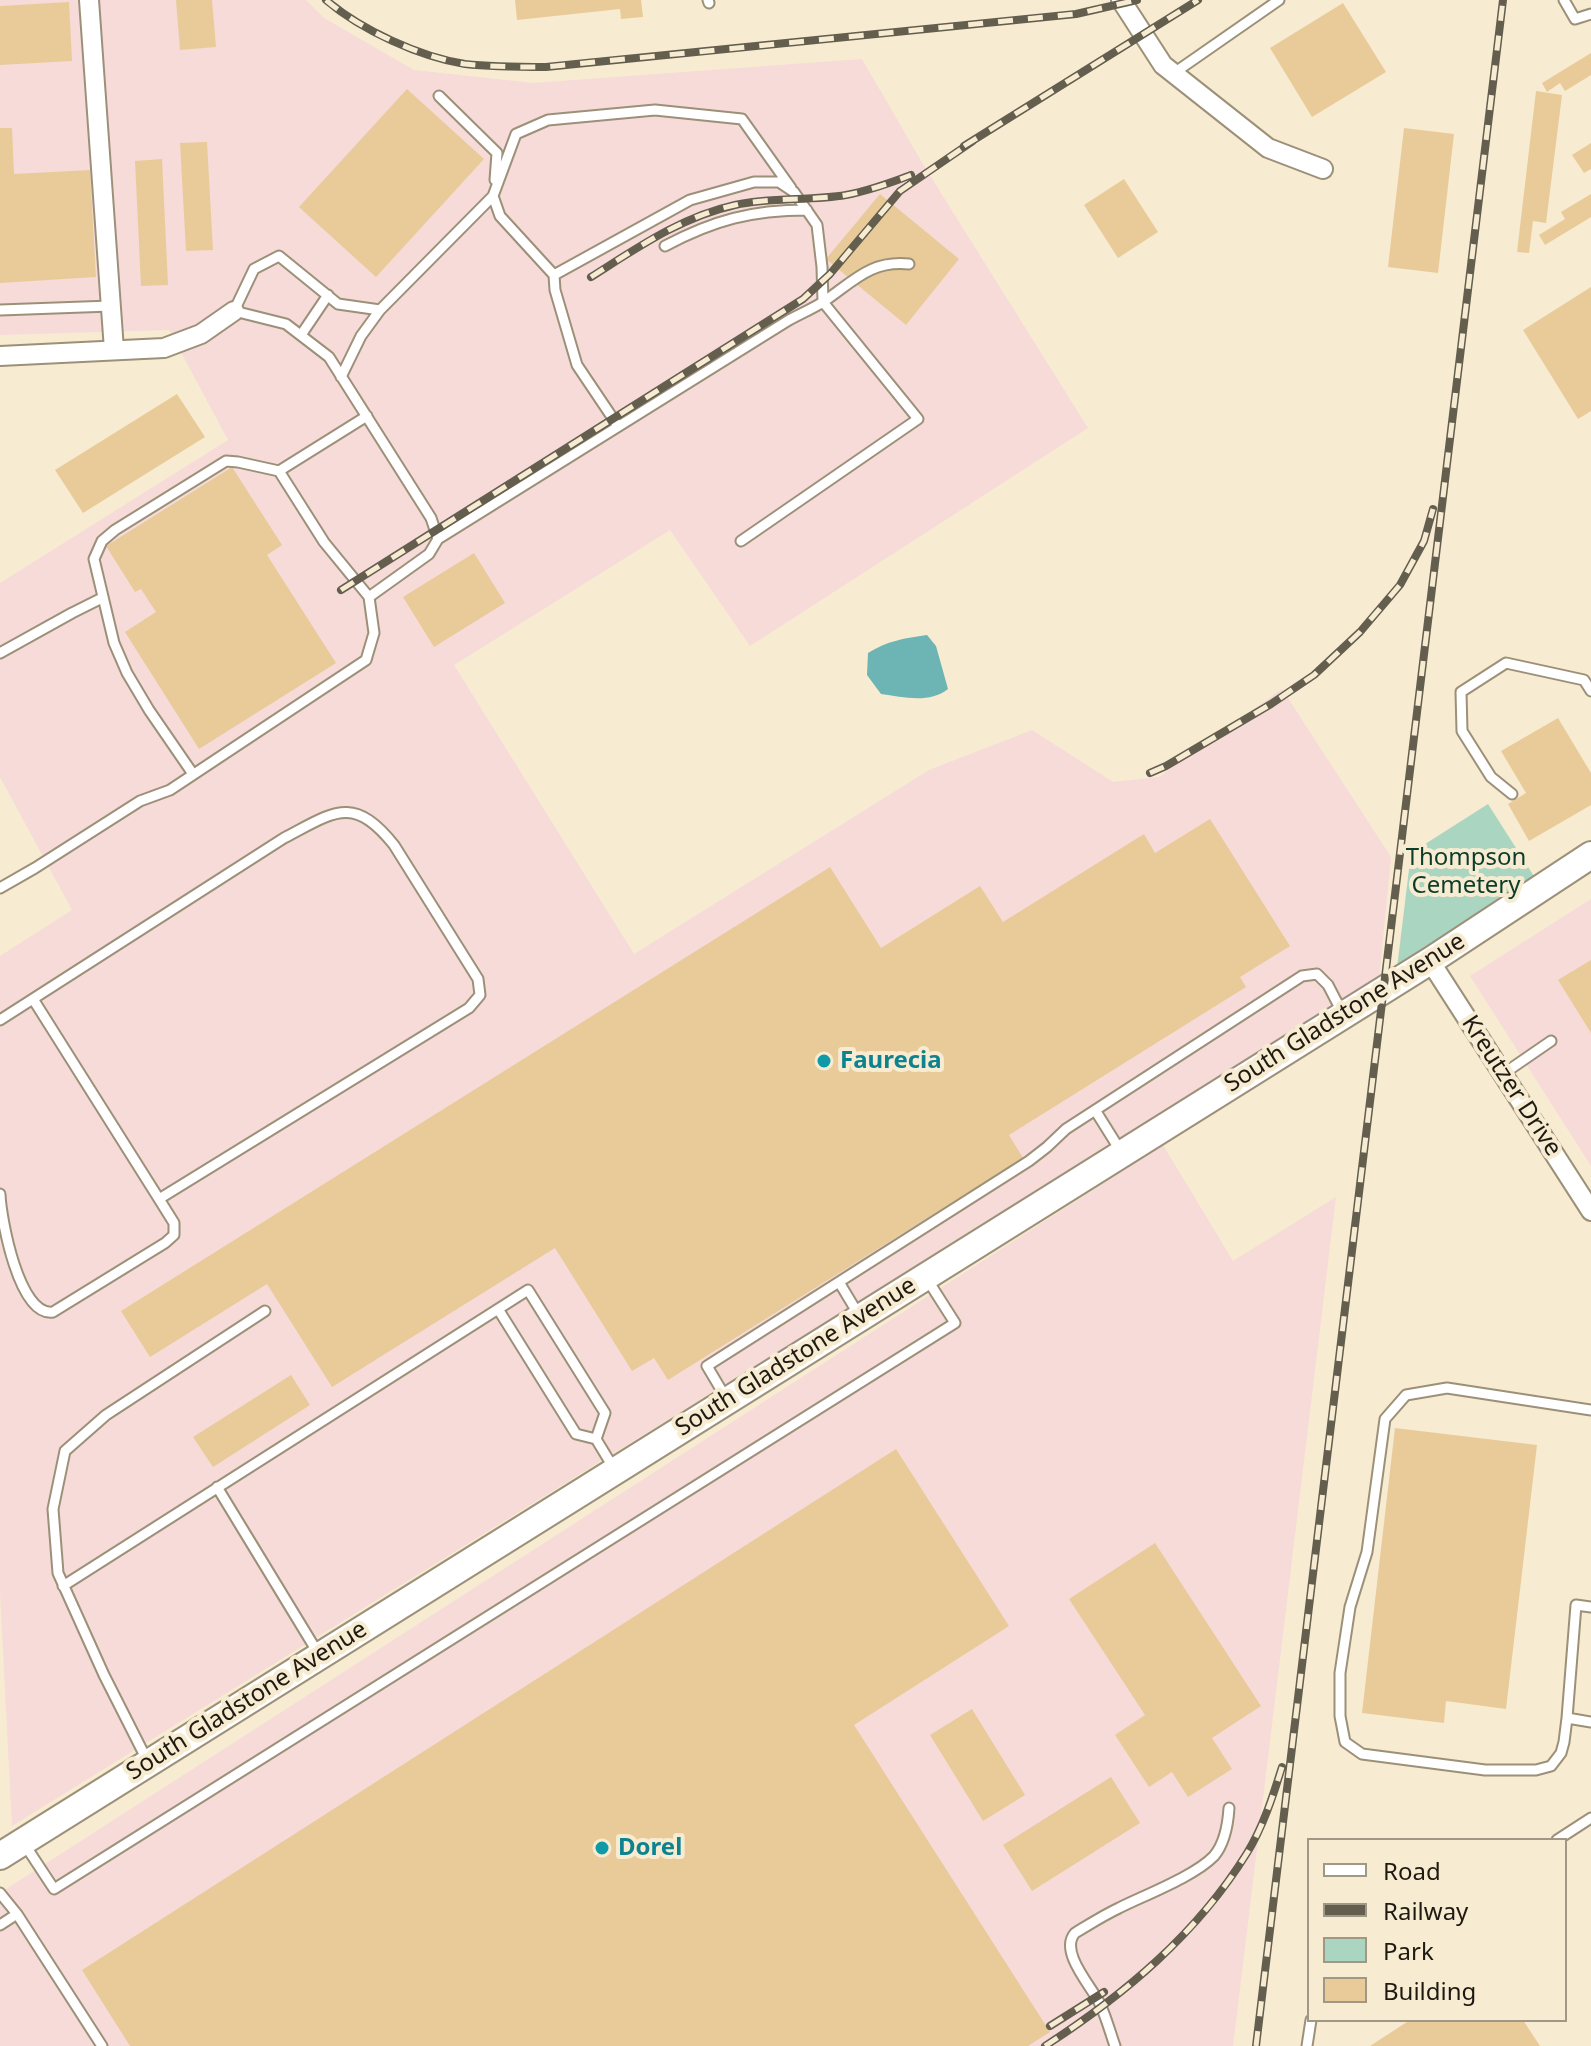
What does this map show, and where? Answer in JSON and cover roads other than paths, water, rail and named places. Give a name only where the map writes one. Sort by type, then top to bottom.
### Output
[{"type":"street","points":[[89,0],[114,350]]},
{"type":"street","points":[[1121,0],[1163,65],[1268,148],[1323,169]]},
{"type":"street","points":[[0,356],[164,348],[201,334],[234,311]]},
{"type":"street","name":"South Gladstone Avenue","points":[[0,1856],[1430,961],[1591,855]]},
{"type":"street","name":"Kreutzer Drive","points":[[1430,961],[1591,1211]]},
{"type":"lane","points":[[1174,73],[1279,0]]},
{"type":"lane","points":[[1564,0],[1575,19],[1591,14]]},
{"type":"lane","points":[[439,96],[497,153],[493,196],[500,216],[554,275],[555,290],[577,365],[618,426]]},
{"type":"lane","points":[[341,377],[361,336],[380,310],[493,196],[516,134],[548,120],[655,110],[742,119],[817,225],[823,302],[918,419],[741,541]]},
{"type":"lane","points":[[554,275],[690,200],[754,182],[779,182],[794,192]]},
{"type":"lane","points":[[665,246],[691,232],[730,218],[773,210],[807,210]]},
{"type":"lane","points":[[380,310],[338,304],[279,256],[254,269],[234,311],[286,324],[329,357],[431,518],[438,539]]},
{"type":"lane","points":[[369,597],[429,554],[438,539],[789,320],[823,302],[870,269],[897,263],[909,264]]},
{"type":"lane","points":[[301,335],[328,295]]},
{"type":"lane","points":[[0,310],[111,306]]},
{"type":"lane","points":[[193,774],[149,710],[114,643],[94,559],[102,541],[226,461],[279,471],[367,416]]},
{"type":"lane","points":[[0,888],[140,801],[170,790],[366,660],[374,633],[369,597],[324,542],[279,471]]},
{"type":"lane","points":[[0,653],[102,598]]},
{"type":"lane","points":[[1512,794],[1491,777],[1462,731],[1461,692],[1506,663],[1584,680],[1591,691]]},
{"type":"lane","points":[[0,1020],[284,838],[327,815],[344,812],[361,815],[380,828],[403,858],[478,979],[480,995],[469,1008],[159,1199]]},
{"type":"lane","points":[[728,1400],[707,1366],[1029,1161],[1066,1129],[1302,976],[1317,974],[1328,985],[1343,1014]]},
{"type":"lane","points":[[0,1194],[5,1235],[21,1281],[33,1304],[47,1313],[174,1235],[174,1223],[33,999]]},
{"type":"lane","points":[[1503,1074],[1551,1041]]},
{"type":"lane","points":[[1095,1110],[1122,1153]]},
{"type":"lane","points":[[23,1842],[54,1889],[955,1323],[926,1276]]},
{"type":"lane","points":[[839,1282],[860,1317]]},
{"type":"lane","points":[[63,1586],[528,1290],[605,1413],[596,1439]]},
{"type":"lane","points":[[498,1309],[576,1434],[596,1439],[614,1470]]},
{"type":"lane","points":[[148,1763],[58,1573],[53,1509],[65,1451],[106,1415],[265,1311]]},
{"type":"lane","points":[[1591,1410],[1447,1388],[1406,1395],[1385,1419],[1367,1552],[1350,1607],[1340,1673],[1340,1716],[1345,1742],[1362,1754],[1485,1770],[1536,1770],[1551,1766],[1561,1753],[1564,1742],[1576,1605],[1591,1607]]},
{"type":"lane","points":[[217,1487],[320,1656]]},
{"type":"lane","points":[[1567,1718],[1591,1722]]},
{"type":"lane","points":[[1115,2046],[1101,2005],[1074,1961],[1071,1938],[1115,1910],[1179,1879],[1214,1856],[1228,1825],[1229,1808]]},
{"type":"lane","points":[[1560,1838],[1591,1818]]},
{"type":"lane","points":[[0,1893],[17,1914],[102,2046]]},
{"type":"lane","points":[[0,1925],[17,1914]]},
{"type":"lane","points":[[1307,2046],[1311,2022]]},
{"type":"water","points":[[927,635],[936,646],[948,689],[924,698],[881,694],[867,675],[868,653],[896,641]]},
{"type":"railway","points":[[326,0],[373,32],[429,55],[465,64],[546,67],[1076,14],[1137,0]]},
{"type":"railway","points":[[964,146],[1198,0]]},
{"type":"railway","points":[[1256,2046],[1503,0]]},
{"type":"railway","points":[[341,590],[803,299],[830,274],[900,191],[973,141]]},
{"type":"railway","points":[[591,277],[660,235],[715,210],[749,203],[846,195],[911,175]]},
{"type":"railway","points":[[1150,773],[1271,704],[1314,675],[1360,632],[1400,585],[1424,541],[1433,509]]},
{"type":"railway","points":[[1045,2046],[1130,1984],[1157,1961],[1205,1910],[1253,1843],[1282,1767]]},
{"type":"railway","points":[[1050,2026],[1104,1992]]},
{"type":"place","name":"Faurecia","points":[[824,1061]]},
{"type":"place","name":"Dorel","points":[[602,1848]]},
{"type":"park label","name":"Thompson Cemetery","points":[[1466,872]]}]
